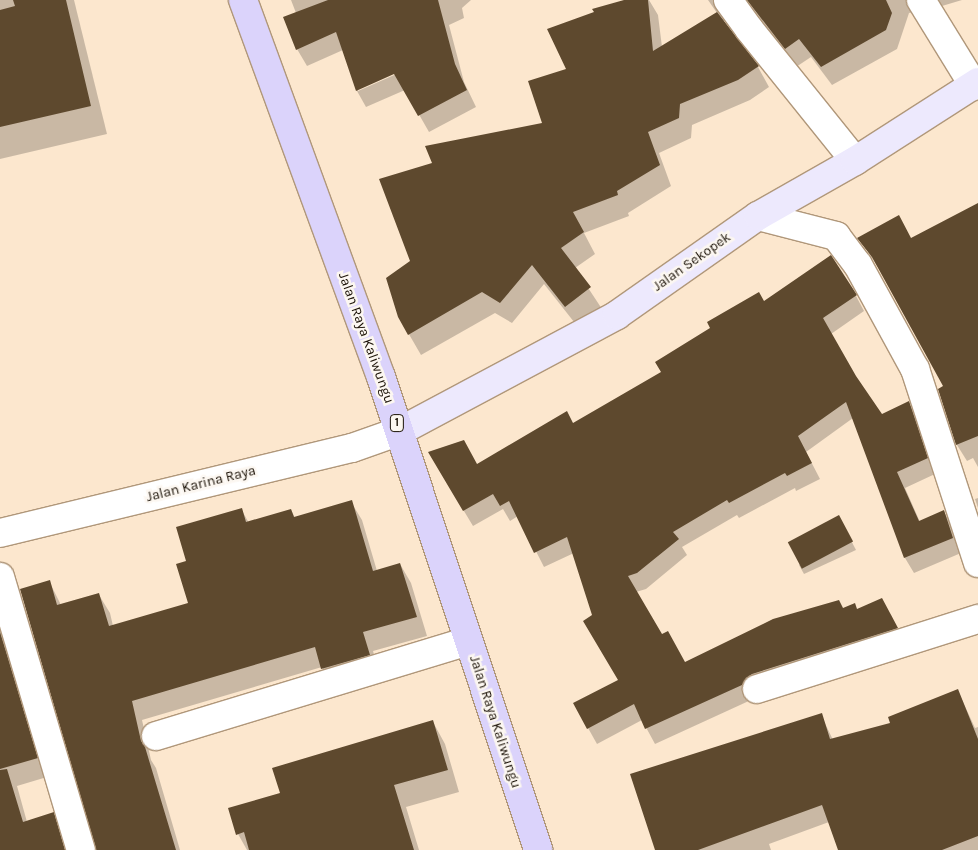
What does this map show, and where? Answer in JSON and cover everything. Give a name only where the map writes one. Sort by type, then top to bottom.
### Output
[{"type":"main road","name":"Jalan Raya Kaliwungu","points":[[242,0],[400,431],[538,850]]},
{"type":"street","points":[[728,0],[855,161]]},
{"type":"street","points":[[921,0],[976,84]]},
{"type":"street","name":"Jalan Sekopek","points":[[400,431],[617,315],[758,216],[855,161],[976,84]]},
{"type":"street","points":[[758,216],[836,236],[858,265],[915,369],[978,563]]},
{"type":"street","name":"Jalan Karina Raya","points":[[0,533],[352,448],[400,431]]},
{"type":"street","points":[[0,577],[81,850]]},
{"type":"street","points":[[757,689],[978,620]]},
{"type":"street","points":[[156,736],[468,641]]},
{"type":"building","points":[[13,0],[66,0],[91,106],[0,127],[0,10],[15,6]]},
{"type":"building","points":[[328,0],[438,0],[455,64],[467,90],[418,116],[394,74],[356,91],[336,32],[296,50],[283,17]]},
{"type":"building","points":[[624,0],[648,0],[653,51],[717,12],[759,66],[738,80],[680,104],[679,118],[648,132],[660,165],[617,191],[618,195],[573,212],[584,232],[561,248],[591,287],[565,307],[532,265],[500,303],[482,292],[408,335],[398,317],[386,278],[410,261],[379,179],[432,163],[425,146],[542,123],[528,81],[566,69],[547,29],[594,12],[592,9]]},
{"type":"building","points":[[747,0],[886,0],[892,13],[886,30],[821,67],[799,39],[785,49]]},
{"type":"building","points":[[978,203],[978,436],[956,445],[938,389],[943,386],[872,257],[857,238],[899,215],[911,238]]},
{"type":"building","points":[[831,255],[857,295],[823,318],[856,376],[882,414],[909,401],[928,458],[897,472],[919,521],[944,510],[953,538],[904,558],[846,402],[798,436],[812,463],[787,476],[785,473],[729,503],[727,500],[673,532],[679,539],[637,573],[628,576],[662,634],[668,631],[685,662],[773,619],[839,600],[843,608],[855,603],[857,609],[882,598],[898,628],[752,674],[746,678],[742,685],[645,729],[634,704],[587,729],[573,703],[618,680],[583,621],[592,615],[567,537],[534,553],[509,501],[500,506],[493,494],[463,511],[428,452],[464,440],[477,464],[567,411],[573,423],[661,372],[655,362],[710,328],[707,322],[759,292],[764,301]]},
{"type":"building","points":[[352,500],[373,571],[400,563],[417,617],[363,632],[370,655],[321,669],[315,647],[132,701],[141,741],[145,747],[176,850],[96,850],[20,589],[50,580],[57,605],[99,593],[109,626],[188,603],[176,564],[186,561],[176,527],[242,508],[246,522],[291,509],[294,517]]},
{"type":"building","points":[[839,515],[853,541],[802,569],[788,542]]},
{"type":"building","points":[[0,632],[38,758],[0,769]]},
{"type":"building","points":[[958,689],[978,739],[978,836],[942,850],[838,850],[822,805],[698,850],[655,850],[630,774],[822,713],[830,739],[890,723],[888,717]]},
{"type":"building","points":[[433,720],[448,770],[394,785],[414,850],[249,850],[244,832],[236,835],[228,808],[280,793],[272,768]]},
{"type":"building","points":[[7,769],[23,822],[54,812],[65,850],[0,850],[0,770]]}]
